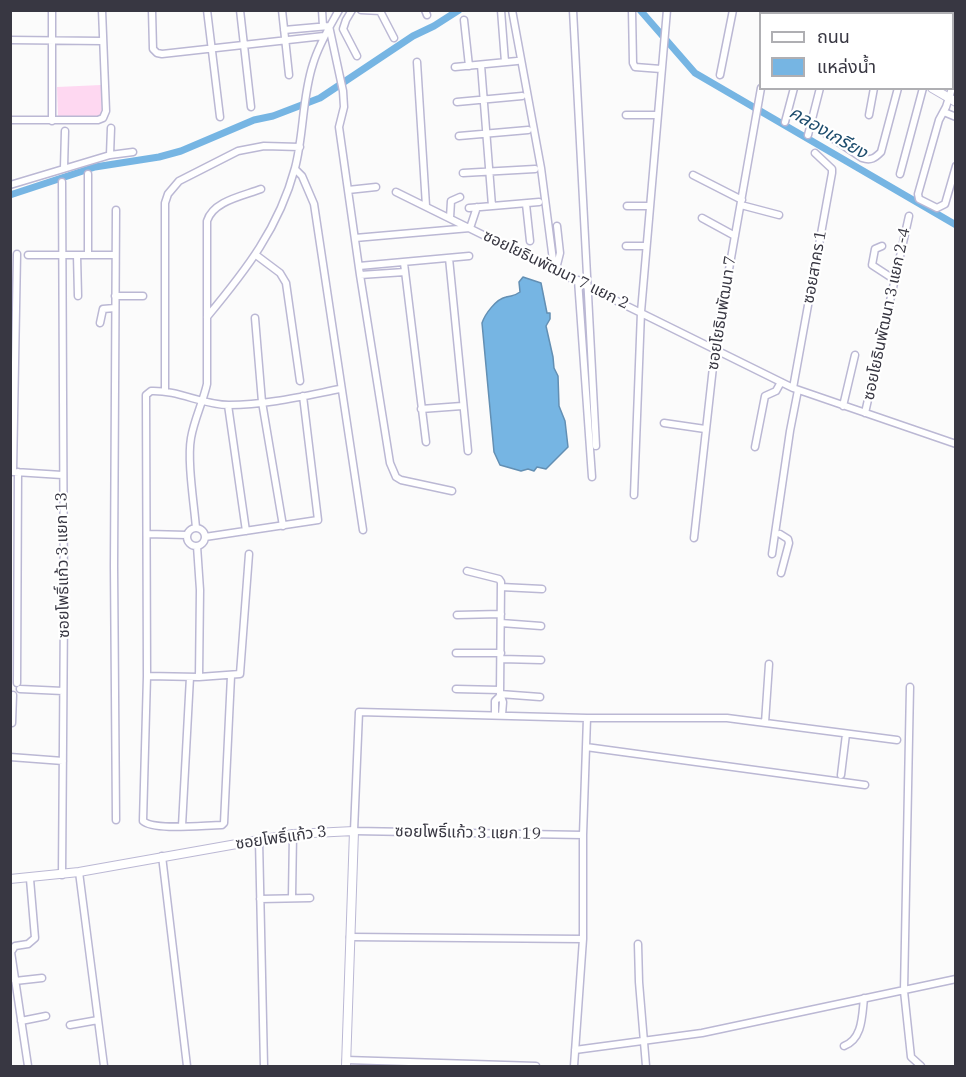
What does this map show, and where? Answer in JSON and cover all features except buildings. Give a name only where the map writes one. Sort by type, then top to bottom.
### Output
[{"type":"street","points":[[52,10],[52,121]]},
{"type":"street","points":[[10,120],[98,120],[103,117],[106,111],[102,10]]},
{"type":"street","points":[[152,10],[153,48],[157,53],[166,54],[324,36]]},
{"type":"street","points":[[207,10],[220,117]]},
{"type":"street","points":[[240,10],[251,107]]},
{"type":"street","points":[[282,10],[289,75]]},
{"type":"street","points":[[322,10],[343,91],[344,107],[339,127],[358,266],[390,463],[393,472],[400,480],[452,491]]},
{"type":"street","points":[[207,317],[256,255],[273,224],[295,169],[312,65],[326,26],[339,10]]},
{"type":"street","points":[[352,10],[343,29],[357,56]]},
{"type":"street","points":[[361,10],[381,11],[394,38]]},
{"type":"street","points":[[501,10],[505,62]]},
{"type":"street","points":[[512,10],[541,168],[555,269]]},
{"type":"street","points":[[573,10],[596,446]]},
{"type":"street","points":[[632,10],[633,63],[640,69],[661,69]]},
{"type":"street","points":[[634,495],[641,312],[667,10]]},
{"type":"street","points":[[720,75],[733,10]]},
{"type":"street","points":[[464,20],[469,66]]},
{"type":"street","points":[[284,30],[326,26]]},
{"type":"street","points":[[10,40],[102,41]]},
{"type":"street","points":[[455,67],[517,61]]},
{"type":"street","points":[[417,62],[426,206]]},
{"type":"street","points":[[481,65],[492,206]]},
{"type":"street","name":"ซอยโยธินพัฒนา 7","points":[[694,538],[715,349],[760,90]]},
{"type":"street","points":[[786,122],[794,90]]},
{"type":"street","points":[[808,135],[819,90]]},
{"type":"street","points":[[869,115],[874,90]]},
{"type":"street","points":[[826,134],[862,158],[868,160],[875,158],[881,152],[897,90]]},
{"type":"street","points":[[900,174],[921,90]]},
{"type":"street","points":[[935,90],[952,100],[939,120],[918,195],[919,199],[937,208],[945,204],[956,166]]},
{"type":"street","points":[[457,102],[522,96]]},
{"type":"street","points":[[944,112],[956,117]]},
{"type":"street","points":[[626,115],[657,115]]},
{"type":"street","points":[[110,155],[111,128]]},
{"type":"street","points":[[459,136],[528,130]]},
{"type":"street","points":[[64,168],[65,131]]},
{"type":"street","points":[[165,390],[165,203],[168,194],[179,181],[238,151],[264,146],[300,147]]},
{"type":"street","points":[[10,185],[110,155],[133,152]]},
{"type":"street","name":"ซอยสาคร 1","points":[[796,389],[832,173],[832,169],[815,153]]},
{"type":"street","points":[[295,169],[302,176],[314,204],[363,530]]},
{"type":"street","points":[[463,173],[535,169]]},
{"type":"street","points":[[87,174],[88,255]]},
{"type":"street","points":[[693,175],[741,202],[778,215]]},
{"type":"street","name":"ซอยโพธิ์แก้ว 3 แยก 13","points":[[62,182],[62,875]]},
{"type":"street","points":[[348,190],[376,188]]},
{"type":"street","points":[[195,528],[190,450],[191,437],[207,384],[207,231],[210,213],[220,205],[261,189]]},
{"type":"street","name":"ซอยโยธินพัฒนา 7 แยก 2","points":[[396,192],[796,389],[956,444]]},
{"type":"street","points":[[450,218],[451,201],[460,197]]},
{"type":"street","points":[[469,208],[539,202]]},
{"type":"street","points":[[526,204],[530,241]]},
{"type":"street","points":[[627,206],[649,206]]},
{"type":"street","points":[[355,238],[470,228],[477,207]]},
{"type":"street","points":[[116,210],[114,566],[116,820]]},
{"type":"street","name":"ซอยโยธินพัฒนา 3 แยก 2-4","points":[[865,413],[909,216]]},
{"type":"street","points":[[702,218],[735,236]]},
{"type":"street","points":[[555,269],[560,253],[557,226]]},
{"type":"street","points":[[626,246],[646,246]]},
{"type":"street","points":[[882,246],[875,249],[872,265],[895,280]]},
{"type":"street","points":[[12,723],[12,695],[17,693],[14,513],[18,482],[14,472],[17,254]]},
{"type":"street","points":[[28,255],[115,255]]},
{"type":"street","points":[[77,255],[78,296]]},
{"type":"street","points":[[256,255],[280,273],[286,283],[300,381]]},
{"type":"street","points":[[358,266],[469,256]]},
{"type":"street","points":[[449,258],[468,451]]},
{"type":"street","points":[[404,263],[426,442]]},
{"type":"street","points":[[360,275],[405,272]]},
{"type":"street","points":[[578,280],[592,477]]},
{"type":"street","points":[[115,296],[143,296]]},
{"type":"street","points":[[100,323],[103,309],[115,308]]},
{"type":"street","points":[[255,318],[262,402],[284,526]]},
{"type":"street","points":[[843,406],[855,355]]},
{"type":"street","points":[[755,447],[765,396],[777,391],[781,382]]},
{"type":"street","points":[[231,676],[224,824],[148,825],[143,820],[147,676],[146,395],[151,391],[165,390],[228,405],[262,402],[340,389]]},
{"type":"street","points":[[772,554],[796,389]]},
{"type":"street","points":[[205,537],[315,522],[318,519],[303,396]]},
{"type":"street","points":[[228,405],[246,531]]},
{"type":"street","points":[[421,409],[462,406]]},
{"type":"street","points":[[664,423],[705,429]]},
{"type":"street","points":[[14,472],[62,475]]},
{"type":"street","points":[[10,482],[18,482]]},
{"type":"street","points":[[195,528],[202,531],[205,537],[203,543],[192,546],[188,543],[187,535],[191,529],[195,528]]},
{"type":"street","points":[[147,534],[187,535]]},
{"type":"street","points":[[780,534],[788,539],[789,543],[782,573]]},
{"type":"street","points":[[197,546],[200,590],[199,677]]},
{"type":"street","points":[[147,676],[239,675],[249,554]]},
{"type":"street","points":[[467,571],[499,579],[501,587],[500,694],[503,702],[502,715]]},
{"type":"street","points":[[501,587],[542,589]]},
{"type":"street","points":[[457,615],[501,614]]},
{"type":"street","points":[[501,623],[541,626]]},
{"type":"street","points":[[456,653],[541,660]]},
{"type":"street","points":[[765,723],[769,664]]},
{"type":"street","points":[[182,826],[190,677]]},
{"type":"street","points":[[16,684],[63,691]]},
{"type":"street","points":[[910,687],[904,991],[910,1058],[921,1066]]},
{"type":"street","points":[[456,689],[540,697]]},
{"type":"street","points":[[495,714],[495,701],[500,694]]},
{"type":"street","points":[[536,1066],[346,1063],[359,712],[587,718],[727,718],[897,740]]},
{"type":"street","points":[[574,1066],[583,939],[583,836],[587,718]]},
{"type":"street","points":[[841,775],[846,734]]},
{"type":"street","points":[[586,747],[865,785]]},
{"type":"street","points":[[10,757],[63,761]]},
{"type":"street","name":"ซอยโพธิ์แก้ว 3","points":[[10,879],[62,875],[293,834],[354,831]]},
{"type":"street","name":"ซอยโพธิ์แก้ว 3 แยก 19","points":[[354,831],[583,836]]},
{"type":"street","points":[[292,897],[293,834]]},
{"type":"street","points":[[259,840],[264,1066]]},
{"type":"street","points":[[162,856],[187,1066]]},
{"type":"street","points":[[79,872],[104,1066]]},
{"type":"street","points":[[28,1066],[11,952],[15,946],[28,944],[35,938],[30,879]]},
{"type":"street","points":[[260,899],[310,898]]},
{"type":"street","points":[[350,937],[583,939]]},
{"type":"street","points":[[639,944],[646,1066]]},
{"type":"street","points":[[15,981],[42,978]]},
{"type":"street","points":[[575,1050],[702,1033],[956,979]]},
{"type":"street","points":[[844,1046],[851,1043],[859,1031],[864,998]]},
{"type":"street","points":[[21,1021],[46,1016]]},
{"type":"street","points":[[70,1025],[98,1020]]},
{"type":"shaded area","points":[[101,85],[102,116],[58,117],[57,87]]},
{"type":"water","points":[[523,277],[541,283],[547,313],[550,313],[546,326],[554,368],[558,376],[559,406],[565,421],[568,447],[546,469],[537,467],[534,471],[528,469],[521,471],[500,465],[494,452],[482,323],[488,311],[498,301],[520,292],[519,282]]},
{"type":"waterway","points":[[10,195],[95,167],[159,157],[181,151],[254,120],[273,116],[320,98],[413,36],[459,10]]},
{"type":"waterway","name":"คลองเกรียง","points":[[640,10],[695,73],[956,225]]}]
